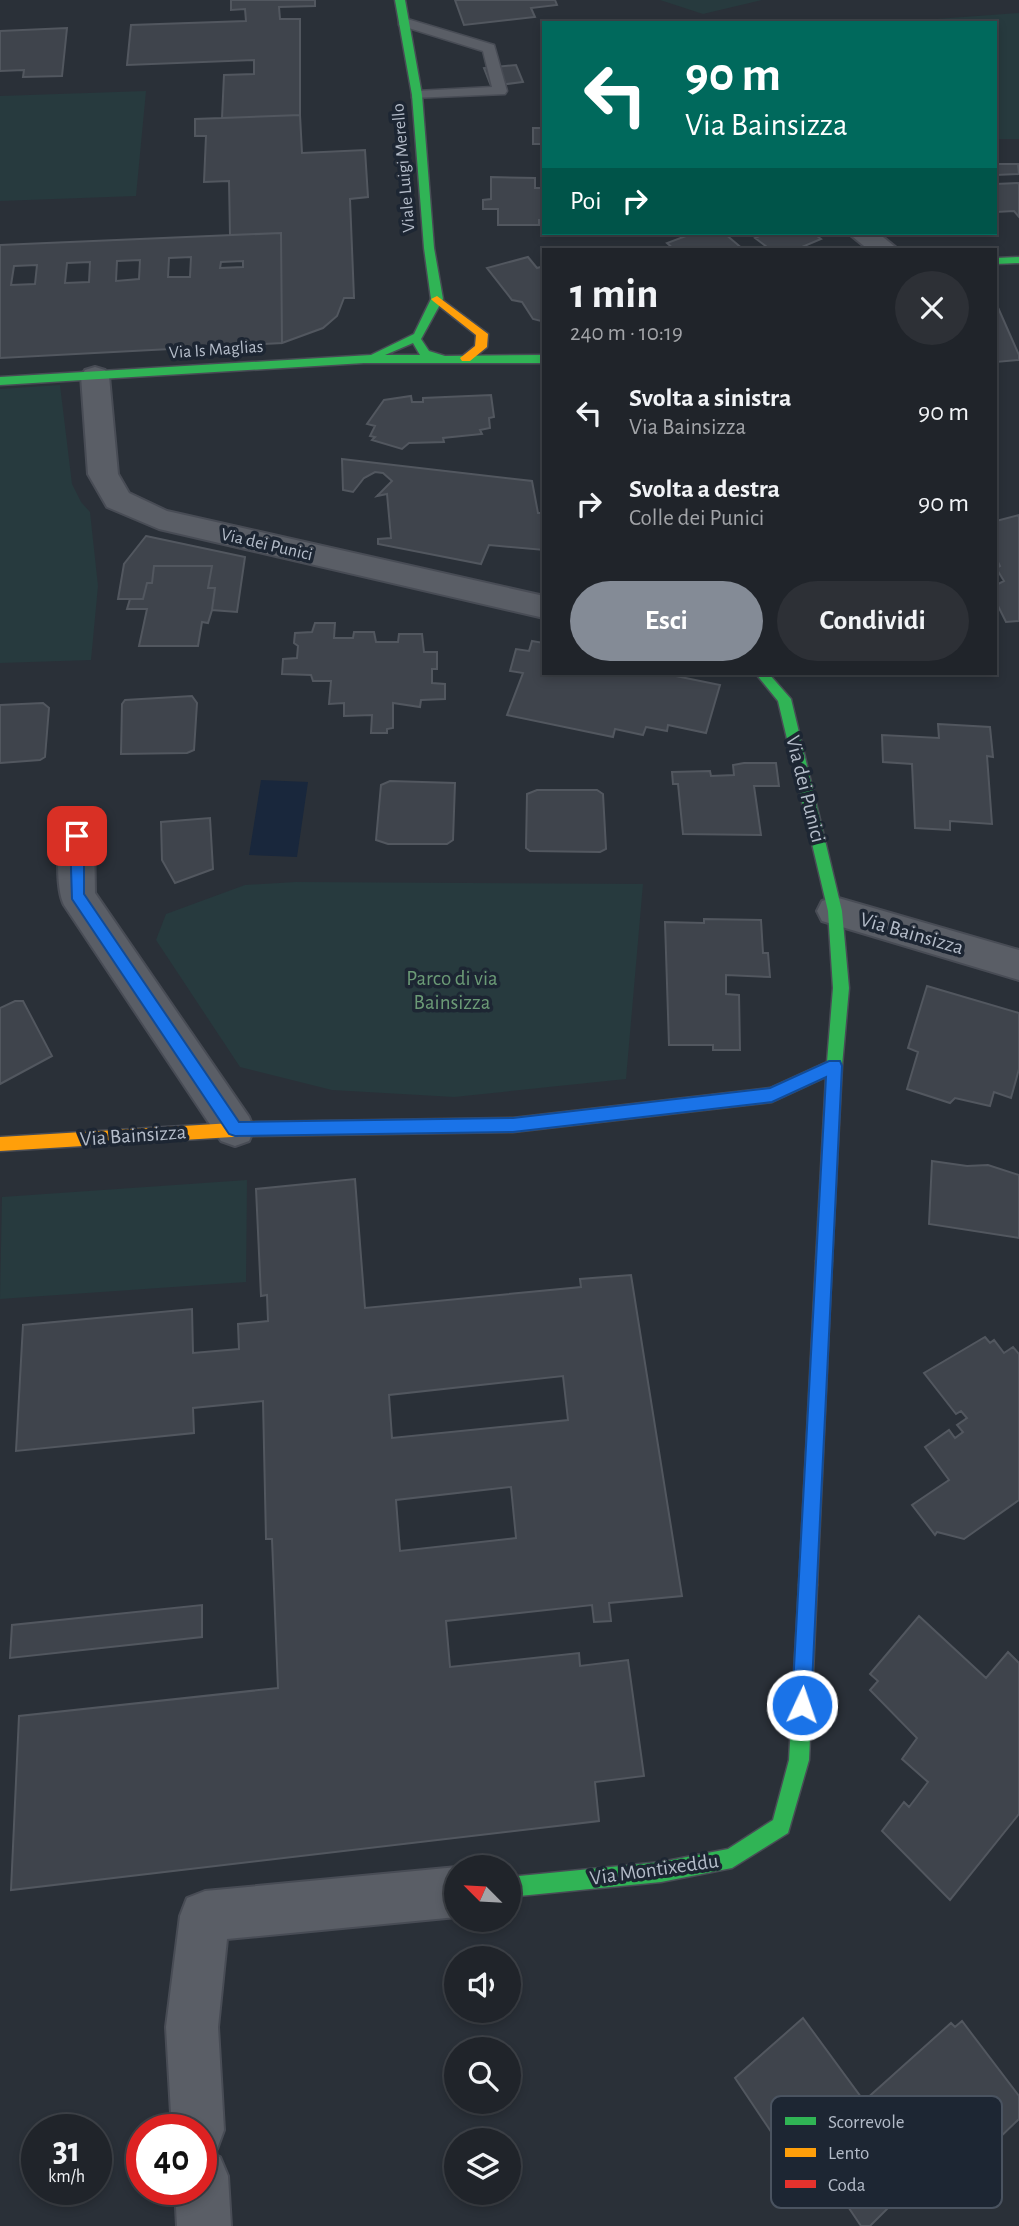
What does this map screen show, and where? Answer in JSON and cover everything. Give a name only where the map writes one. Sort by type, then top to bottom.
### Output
[{"type":"street","name":"Viale Luigi Merello","points":[[400,0],[417,95],[429,248],[437,299]]},
{"type":"street","points":[[864,235],[883,248]]},
{"type":"street","points":[[997,261],[1019,260]]},
{"type":"street","points":[[434,358],[420,348],[421,333],[437,299],[475,329],[484,341],[481,347],[466,358]]},
{"type":"street","points":[[364,359],[387,352],[444,321],[475,329],[542,355]]},
{"type":"street","name":"Via Is Maglias","points":[[0,381],[364,359],[444,360],[542,356]]},
{"type":"street","name":"Via dei Punici","points":[[95,376],[103,474],[118,500],[159,519],[542,607]]},
{"type":"street","name":"Via dei Punici","points":[[763,675],[784,699],[835,911]]},
{"type":"street","points":[[77,836],[77,895],[235,1129]]},
{"type":"street","name":"Via Bainsizza","points":[[0,1144],[235,1129],[525,1124],[772,1095],[834,1066],[841,988],[835,911],[1019,965]]},
{"type":"street","name":"Via Montixeddu","points":[[522,1886],[661,1872],[732,1858],[781,1826],[799,1760],[834,1066]]},
{"type":"street","points":[[197,2114],[192,2027],[205,1916],[444,1893]]},
{"type":"street","points":[[203,2205],[204,2226]]},
{"type":"lane","points":[[404,22],[489,48],[500,91],[417,95]]},
{"type":"green space","points":[[660,0],[762,0],[703,14]]},
{"type":"green space","points":[[1019,13],[1019,139],[997,139],[997,21],[909,21]]},
{"type":"green space","points":[[146,91],[136,196],[0,201],[0,96]]},
{"type":"green space","points":[[60,385],[72,484],[81,502],[90,512],[98,586],[91,660],[0,663],[0,389]]},
{"type":"green space","name":"Parco di via Bainsizza","points":[[296,882],[643,884],[626,1079],[454,1097],[332,1090],[240,1067],[156,940],[166,914],[245,885]]},
{"type":"green space","points":[[247,1180],[246,1282],[0,1299],[2,1197]]},
{"type":"water","points":[[261,780],[308,782],[297,857],[249,855]]},
{"type":"building","points":[[231,0],[315,0],[315,6],[279,7],[280,19],[300,19],[300,115],[222,118],[224,75],[254,74],[254,60],[127,65],[131,25],[246,21],[245,9],[231,10]]},
{"type":"building","points":[[455,0],[555,0],[557,5],[531,8],[535,17],[464,25]]},
{"type":"building","points":[[67,28],[62,76],[23,77],[24,70],[0,71],[0,31]]},
{"type":"building","points":[[516,65],[523,82],[491,86],[484,68]]},
{"type":"building","points":[[300,115],[302,153],[365,150],[368,197],[350,199],[354,298],[344,298],[337,316],[323,328],[282,343],[281,233],[230,235],[229,181],[204,182],[206,136],[195,136],[195,119]]},
{"type":"building","points":[[533,128],[542,128],[542,144],[533,144]]},
{"type":"building","points":[[997,164],[1018,164],[1019,174],[997,175]]},
{"type":"building","points":[[491,177],[535,178],[535,188],[542,188],[542,220],[539,220],[539,225],[498,225],[498,209],[483,209],[483,200],[491,199]]},
{"type":"building","points":[[1019,183],[1019,217],[1014,211],[997,212],[997,184]]},
{"type":"building","points":[[281,233],[282,343],[0,358],[0,245]],"holes":[[[191,257],[190,277],[168,277],[169,258]],[[140,260],[139,279],[116,281],[117,261]],[[243,261],[243,267],[220,268],[221,262]],[[90,262],[89,282],[65,283],[67,263]],[[37,265],[35,284],[11,285],[14,266]]]},
{"type":"building","points":[[689,235],[726,235],[742,248],[673,248],[667,243]]},
{"type":"building","points":[[762,235],[816,235],[821,239],[800,248],[768,248],[755,238]]},
{"type":"building","points":[[528,257],[537,268],[542,267],[542,321],[533,319],[522,302],[512,300],[487,268]]},
{"type":"building","points":[[997,305],[1019,355],[1019,360],[997,362]]},
{"type":"building","points":[[491,395],[494,417],[489,418],[490,428],[480,430],[482,434],[443,438],[444,442],[409,443],[402,449],[372,440],[375,437],[370,436],[375,426],[367,424],[384,400],[411,396],[412,402],[423,402],[423,398]]},
{"type":"building","points":[[342,459],[532,481],[538,513],[542,513],[542,550],[489,545],[481,564],[378,544],[378,539],[391,538],[387,494],[377,496],[392,481],[383,473],[375,472],[364,478],[353,492],[343,490]]},
{"type":"building","points":[[1019,515],[1019,621],[1006,622],[997,604],[997,584],[1004,581],[997,570],[1000,566],[997,560],[997,521]]},
{"type":"building","points":[[146,536],[245,557],[237,612],[212,610],[215,588],[208,588],[212,566],[154,566],[152,583],[147,583],[143,599],[118,599],[124,564]]},
{"type":"building","points":[[154,566],[212,566],[208,588],[215,588],[212,610],[208,623],[202,622],[198,646],[139,646],[147,609],[127,609],[130,599],[143,599],[147,583],[152,583]]},
{"type":"building","points":[[315,623],[335,623],[334,638],[353,638],[354,632],[374,632],[376,642],[398,642],[399,634],[422,634],[424,652],[437,652],[437,669],[432,669],[432,683],[445,684],[445,699],[421,700],[420,707],[393,703],[393,728],[387,729],[387,733],[371,733],[372,715],[344,716],[344,703],[329,704],[331,681],[313,681],[311,675],[282,674],[283,659],[297,658],[295,633],[312,632]]},
{"type":"building","points":[[532,641],[542,643],[542,675],[671,675],[720,685],[706,733],[668,725],[667,731],[646,727],[643,735],[615,729],[613,737],[507,715],[523,673],[510,671],[516,649],[529,651]]},
{"type":"building","points":[[192,696],[197,703],[194,750],[187,753],[121,754],[122,704],[125,700]]},
{"type":"building","points":[[43,703],[49,708],[45,757],[40,760],[0,763],[0,705]]},
{"type":"building","points":[[938,724],[990,727],[993,757],[987,756],[992,824],[950,821],[950,830],[915,828],[912,764],[883,762],[882,735],[939,738]]},
{"type":"building","points":[[776,763],[779,786],[754,786],[761,835],[683,834],[678,784],[673,784],[672,772],[710,771],[711,776],[734,775],[733,765]]},
{"type":"building","points":[[390,781],[455,783],[453,840],[447,844],[388,844],[376,840],[381,785]]},
{"type":"building","points":[[537,790],[597,790],[603,794],[606,849],[600,852],[530,851],[526,848],[527,794]]},
{"type":"building","points":[[210,818],[213,869],[175,883],[162,860],[161,822]]},
{"type":"building","points":[[704,919],[761,920],[763,953],[768,953],[770,977],[726,975],[726,994],[739,995],[740,1050],[713,1050],[713,1045],[669,1045],[665,922],[704,923]]},
{"type":"building","points":[[927,986],[1019,1013],[1019,1069],[1011,1098],[994,1092],[990,1106],[955,1098],[950,1103],[907,1089],[918,1052],[908,1048]]},
{"type":"building","points":[[15,1001],[23,1001],[52,1056],[0,1084],[0,1008]]},
{"type":"building","points":[[932,1161],[967,1166],[988,1165],[1019,1175],[1019,1238],[929,1224]]},
{"type":"building","points":[[355,1179],[365,1308],[581,1287],[580,1279],[631,1275],[682,1596],[609,1603],[611,1621],[594,1622],[592,1605],[446,1621],[450,1667],[579,1653],[580,1666],[628,1660],[644,1776],[595,1782],[599,1821],[11,1890],[19,1716],[278,1688],[272,1539],[266,1539],[263,1401],[193,1408],[194,1433],[16,1451],[23,1325],[192,1309],[193,1353],[239,1349],[238,1324],[268,1321],[267,1295],[261,1296],[256,1189]],"holes":[[[563,1376],[568,1420],[392,1438],[389,1395]],[[511,1487],[516,1538],[400,1551],[396,1500]]]},
{"type":"building","points":[[985,1337],[990,1343],[994,1340],[1004,1353],[1013,1347],[1019,1354],[1019,1500],[964,1539],[937,1532],[935,1535],[912,1505],[949,1480],[925,1447],[949,1430],[955,1438],[963,1432],[957,1425],[967,1418],[961,1411],[956,1414],[924,1373]]},
{"type":"building","points":[[202,1605],[202,1637],[10,1658],[12,1625]]},
{"type":"building","points":[[919,1616],[986,1678],[1008,1652],[1019,1663],[1019,1814],[950,1900],[882,1831],[904,1802],[909,1807],[928,1782],[902,1759],[917,1738],[870,1690],[878,1681],[870,1674]]},
{"type":"building","points":[[803,2018],[860,2096],[771,2096],[771,2132],[735,2078]]},
{"type":"building","points":[[962,2021],[1019,2096],[1019,2119],[1002,2135],[1002,2096],[870,2096],[951,2023],[955,2027]]},
{"type":"building","points":[[849,2208],[888,2208],[870,2226],[861,2226]]},
{"type":"traffic: fast","points":[[376,355],[419,336],[437,299],[429,248],[417,95],[400,0]]},
{"type":"traffic: fast","points":[[997,261],[1019,260]]},
{"type":"traffic: fast","points":[[418,342],[425,353],[444,360],[542,359]]},
{"type":"traffic: fast","points":[[0,381],[364,359],[434,358]]},
{"type":"traffic: fast","points":[[763,675],[784,699],[835,911],[841,988],[834,1066],[824,1261]]},
{"type":"traffic: fast","points":[[249,1129],[513,1125],[772,1095],[834,1066]]},
{"type":"traffic: fast","points":[[522,1886],[661,1872],[732,1858],[781,1826],[799,1760],[808,1585]]},
{"type":"traffic: slow","points":[[437,299],[482,334],[481,347],[466,358]]},
{"type":"traffic: slow","points":[[0,1144],[249,1129]]},
{"type":"traffic: jam","points":[[808,1585],[824,1261]]},
{"type":"route","points":[[77,836],[77,895],[235,1129],[513,1125],[772,1095],[834,1066],[802,1705]]}]
